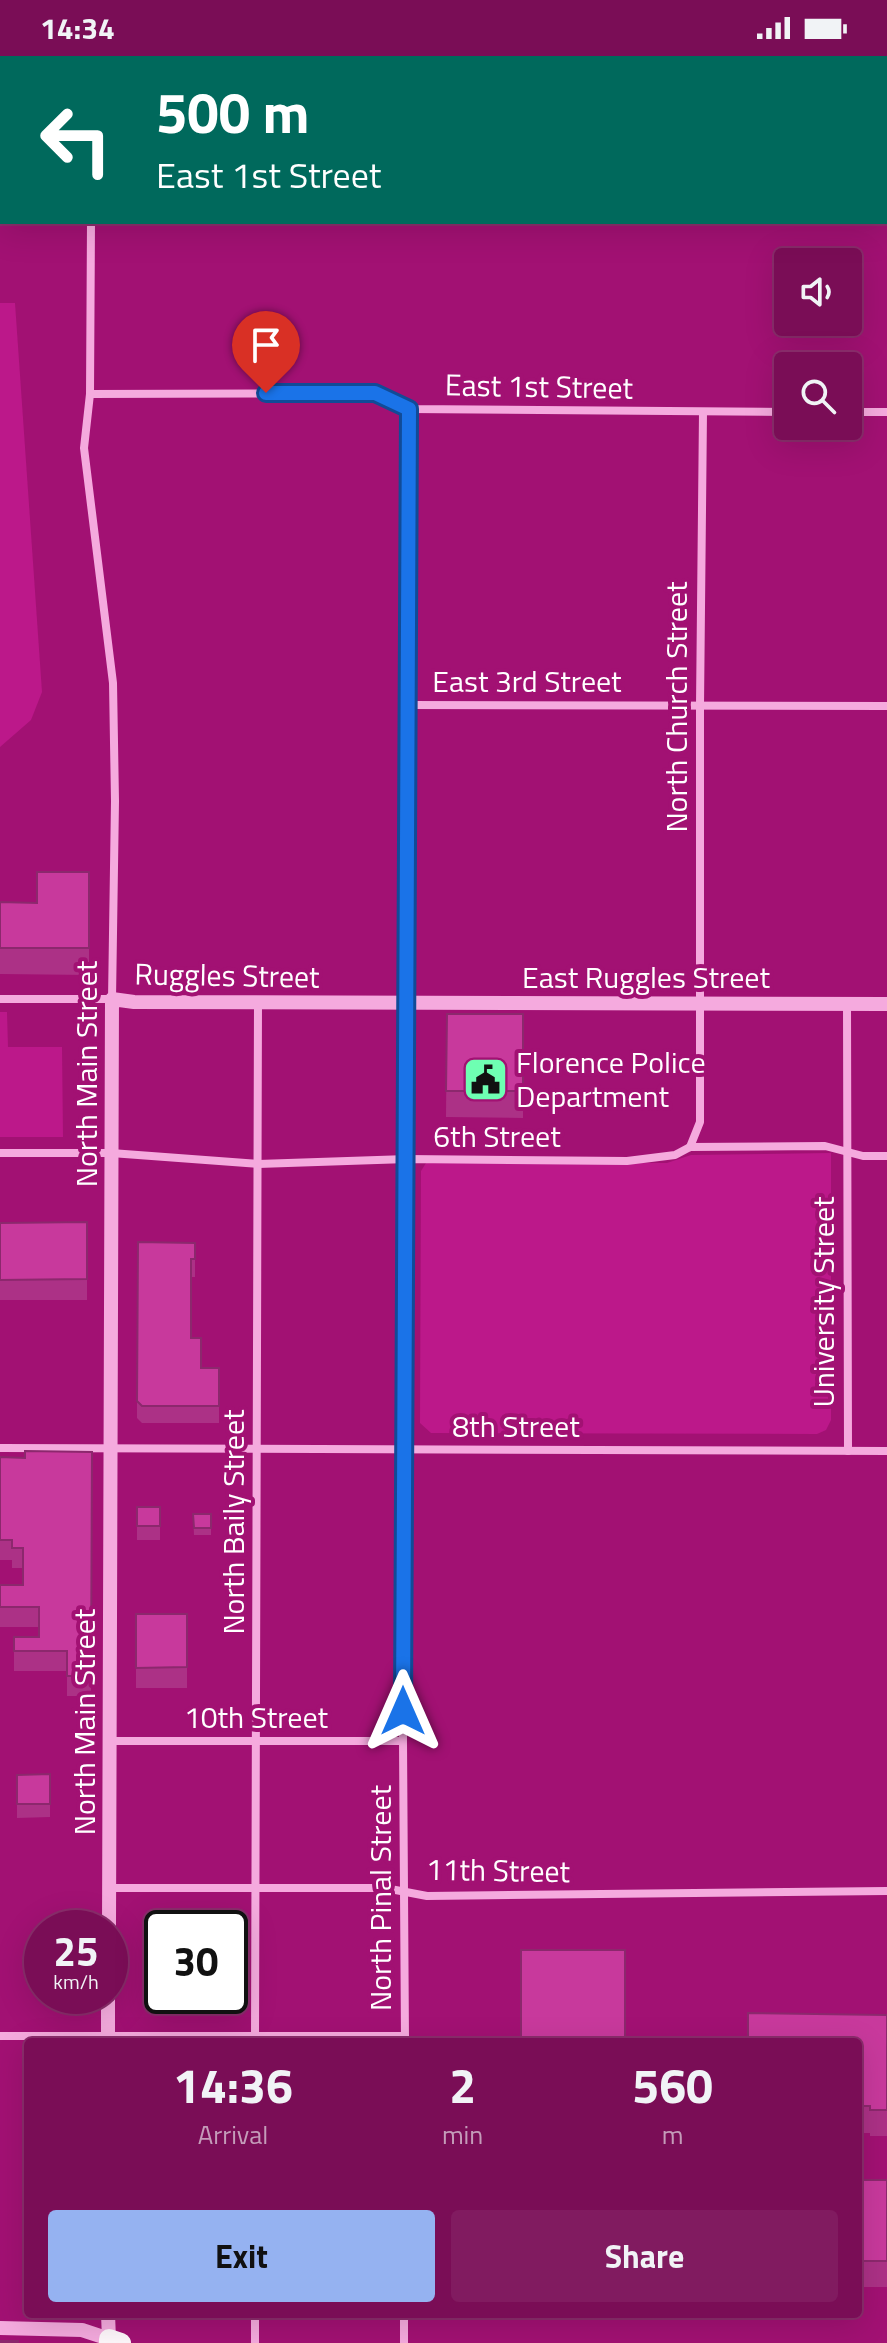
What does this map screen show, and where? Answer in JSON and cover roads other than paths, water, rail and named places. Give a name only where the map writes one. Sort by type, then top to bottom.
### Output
[{"type":"street","name":"North Main Street","points":[[91,224],[90,394],[84,448],[113,683],[115,801],[109,1910]]},
{"type":"street","name":"East 1st Street","points":[[90,394],[375,393],[409,409],[774,412]]},
{"type":"street","name":"North Pinal Street","points":[[405,2038],[403,1741],[409,409]]},
{"type":"street","name":"North Church Street","points":[[690,1147],[700,1122],[703,412]]},
{"type":"street","points":[[862,412],[887,412]]},
{"type":"street","name":"East 3rd Street","points":[[408,705],[887,706]]},
{"type":"street","name":"Ruggles Street","points":[[0,999],[406,1003]]},
{"type":"street","name":"North Baily Street","points":[[255,2038],[258,1002]]},
{"type":"street","name":"East Ruggles Street","points":[[406,1003],[887,1004]]},
{"type":"street","name":"University Street","points":[[847,1004],[848,1451]]},
{"type":"street","name":"6th Street","points":[[0,1153],[111,1153],[258,1164],[407,1159],[627,1161],[675,1155],[690,1147],[825,1146],[863,1156],[887,1156]]},
{"type":"street","name":"8th Street","points":[[0,1448],[887,1451]]},
{"type":"street","name":"10th Street","points":[[109,1741],[403,1741]]},
{"type":"street","name":"11th Street","points":[[109,1888],[385,1888],[427,1896],[887,1891]]},
{"type":"street","points":[[108,2014],[108,2038]]},
{"type":"street","points":[[0,2036],[72,2038]]},
{"type":"street","points":[[109,2318],[113,2342]]},
{"type":"street","points":[[255,2318],[255,2343]]},
{"type":"street","points":[[404,2318],[404,2343]]},
{"type":"street","points":[[0,2328],[82,2330],[113,2342]]},
{"type":"place","name":"Florence Police Department","points":[[485,1079]]}]
